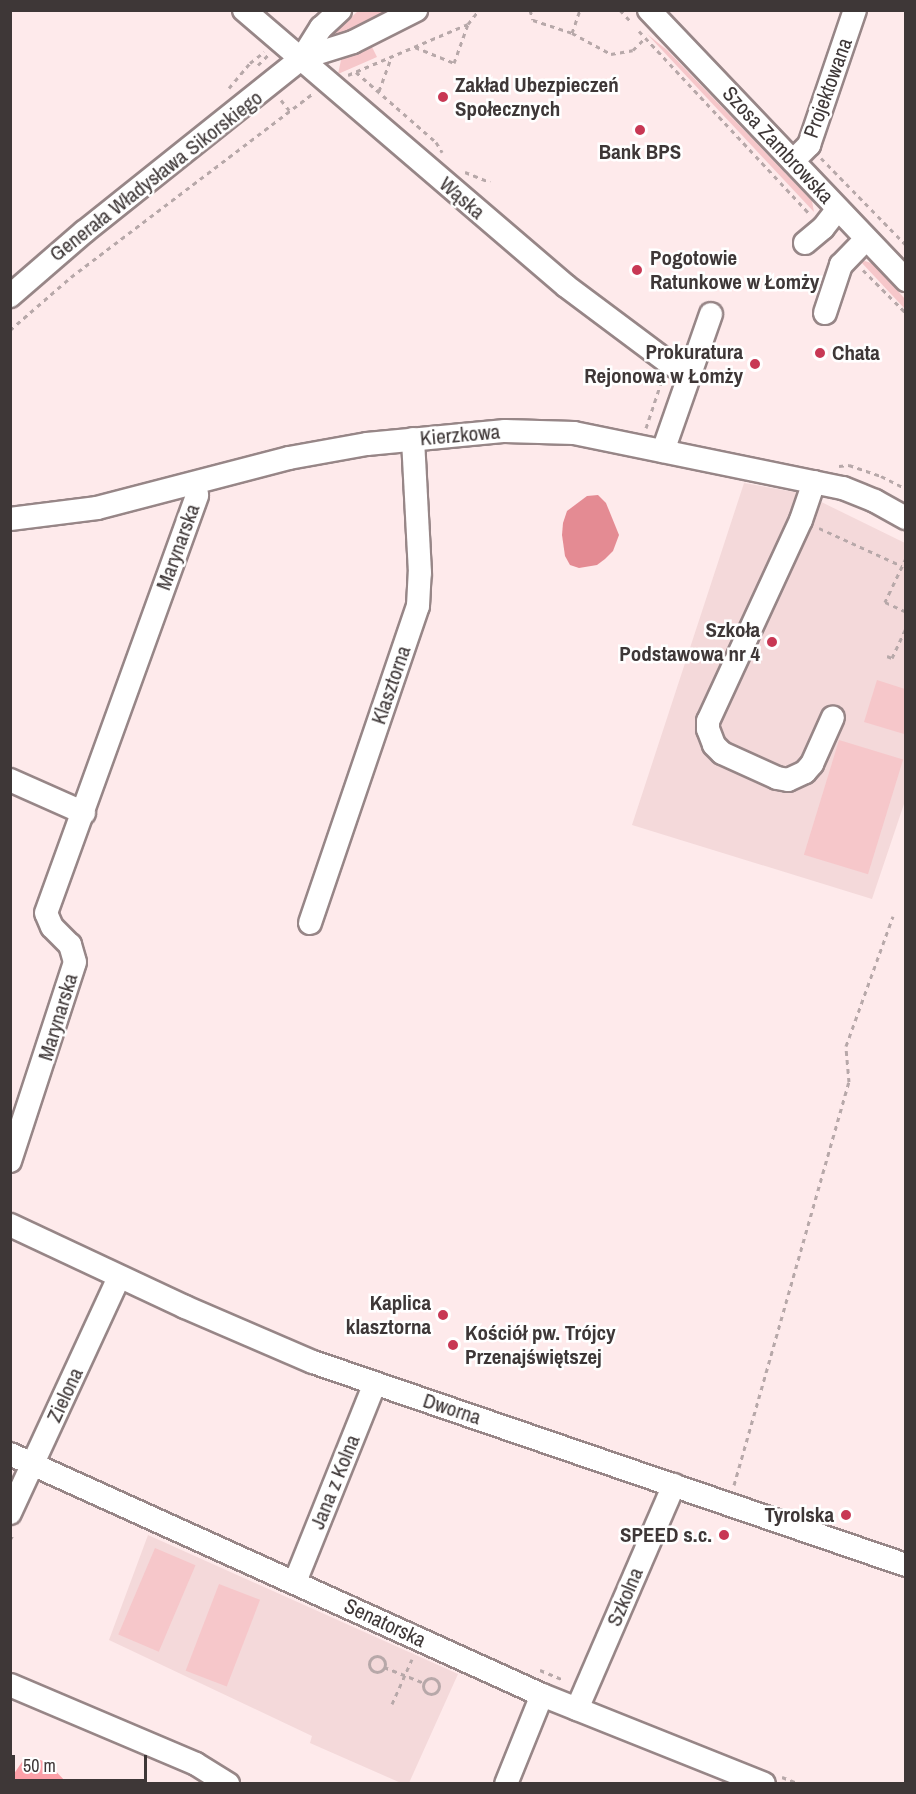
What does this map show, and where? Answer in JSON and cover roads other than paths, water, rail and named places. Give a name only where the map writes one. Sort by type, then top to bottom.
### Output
[{"type":"street","name":"Wąska","points":[[244,10],[566,286],[660,356],[689,374]]},
{"type":"street","name":"Generała Władysława Sikorskiego","points":[[10,296],[84,232],[302,58],[321,28],[340,10]]},
{"type":"street","name":"Generała Władysława Sikorskiego","points":[[302,58],[353,42],[416,10]]},
{"type":"street","name":"Szosa Zambrowska","points":[[649,10],[906,280]]},
{"type":"street","name":"Projektowana","points":[[793,161],[809,145],[855,10]]},
{"type":"street","points":[[805,243],[823,228],[838,209]]},
{"type":"street","points":[[825,313],[841,265],[866,239]]},
{"type":"street","points":[[663,451],[711,314]]},
{"type":"street","name":"Kierzkowa","points":[[10,519],[97,508],[289,458],[413,439],[505,431],[574,433],[843,488],[875,501],[906,518]]},
{"type":"street","name":"Klasztorna","points":[[310,923],[418,606],[420,573],[413,439]]},
{"type":"street","points":[[814,483],[801,520],[708,721],[708,729],[714,745],[722,753],[777,778],[788,780],[806,772],[812,764],[833,717]]},
{"type":"street","name":"Marynarska","points":[[10,1161],[75,962],[70,945],[52,927],[46,913],[84,813],[196,495],[195,484]]},
{"type":"street","points":[[10,780],[84,813]]},
{"type":"street","name":"Dworna","points":[[10,1225],[119,1277],[313,1362],[906,1565]]},
{"type":"street","name":"Zielona","points":[[10,1513],[119,1277]]},
{"type":"street","name":"Jana z Kolna","points":[[295,1582],[375,1383]]},
{"type":"street","name":"Senatorska","points":[[10,1454],[542,1695],[764,1784]]},
{"type":"street","name":"Szkolna","points":[[576,1709],[674,1485]]},
{"type":"street","points":[[10,1685],[196,1764],[228,1784]]},
{"type":"street","points":[[506,1784],[542,1695]]},
{"type":"place","name":"Zakład Ubezpieczeń Społecznych","points":[[443,97]]},
{"type":"place","name":"Bank BPS","points":[[640,130]]},
{"type":"place","name":"Pogotowie Ratunkowe w Łomży","points":[[637,270]]},
{"type":"place","name":"Chata","points":[[820,353]]},
{"type":"place","name":"Prokuratura Rejonowa w Łomży","points":[[755,364]]},
{"type":"place","name":"Szkoła Podstawowa nr 4","points":[[772,642]]},
{"type":"place","name":"Kaplica klasztorna","points":[[443,1315]]},
{"type":"place","name":"Kościół pw. Trójcy Przenajświętszej","points":[[453,1345]]},
{"type":"place","name":"Tyrolska","points":[[846,1515]]},
{"type":"place","name":"SPEED s.c.","points":[[724,1535]]}]
